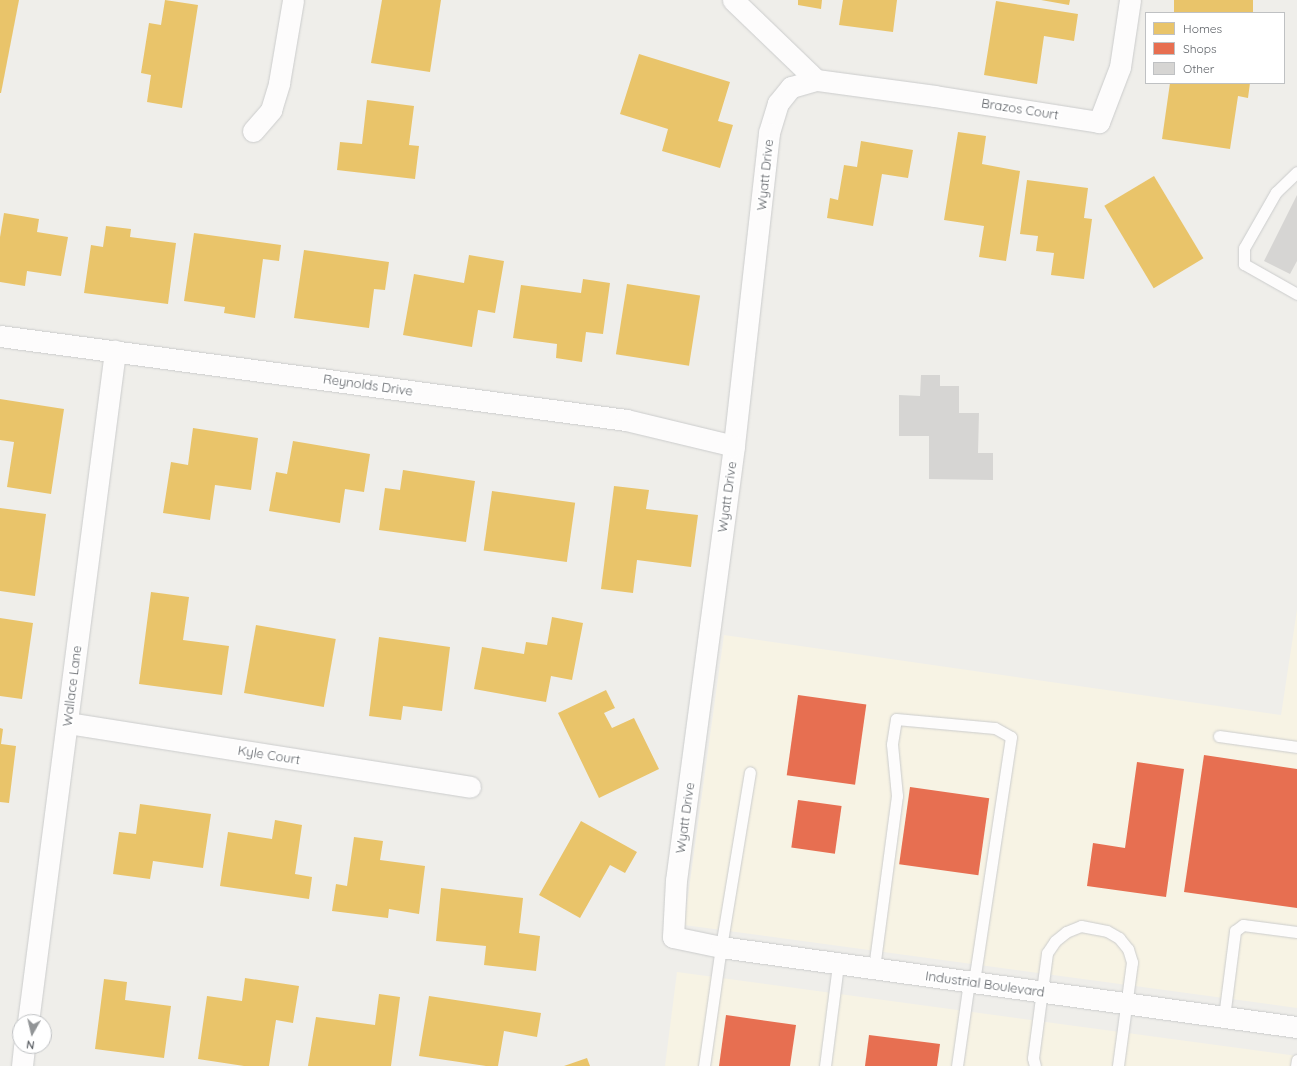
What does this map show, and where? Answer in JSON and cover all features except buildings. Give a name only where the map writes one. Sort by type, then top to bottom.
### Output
[{"type":"street","points":[[252,131],[271,110],[279,83],[293,0]]},
{"type":"street","points":[[733,0],[816,80]]},
{"type":"street","name":"Brazos Court","points":[[816,80],[935,96],[1099,122],[1120,67],[1130,0]]},
{"type":"street","name":"Wyatt Drive","points":[[673,937],[676,880],[734,446],[769,133],[778,103],[791,87],[816,80]]},
{"type":"street","name":"Reynolds Drive","points":[[0,336],[626,420],[734,446]]},
{"type":"street","name":"Wallace Lane","points":[[29,1014],[68,723],[115,351]]},
{"type":"street","name":"Kyle Court","points":[[68,723],[470,787]]},
{"type":"street","name":"Industrial Boulevard","points":[[673,937],[720,947],[1297,1027]]},
{"type":"street","points":[[22,1066],[23,1054]]},
{"type":"lane","points":[[1297,172],[1276,192],[1244,248],[1244,264],[1297,294]]},
{"type":"lane","points":[[874,968],[897,796],[892,744],[896,719],[995,728],[1011,737],[957,1066]]},
{"type":"lane","points":[[1219,736],[1297,747]]},
{"type":"lane","points":[[704,1066],[720,947],[750,772]]},
{"type":"lane","points":[[1224,1017],[1235,931],[1243,924],[1297,932]]},
{"type":"lane","points":[[1036,1066],[1033,1058],[1047,953],[1055,941],[1066,932],[1081,926],[1107,931],[1119,938],[1128,949],[1132,962],[1118,1066]]},
{"type":"lane","points":[[825,1066],[838,964]]},
{"type":"lane","points":[[1296,1066],[1297,1060]]},
{"type":"shaded area","points":[[1297,610],[1297,1008],[684,925],[724,635],[1281,715]]},
{"type":"shaded area","points":[[677,972],[1297,1056],[1297,1066],[665,1066]]}]
